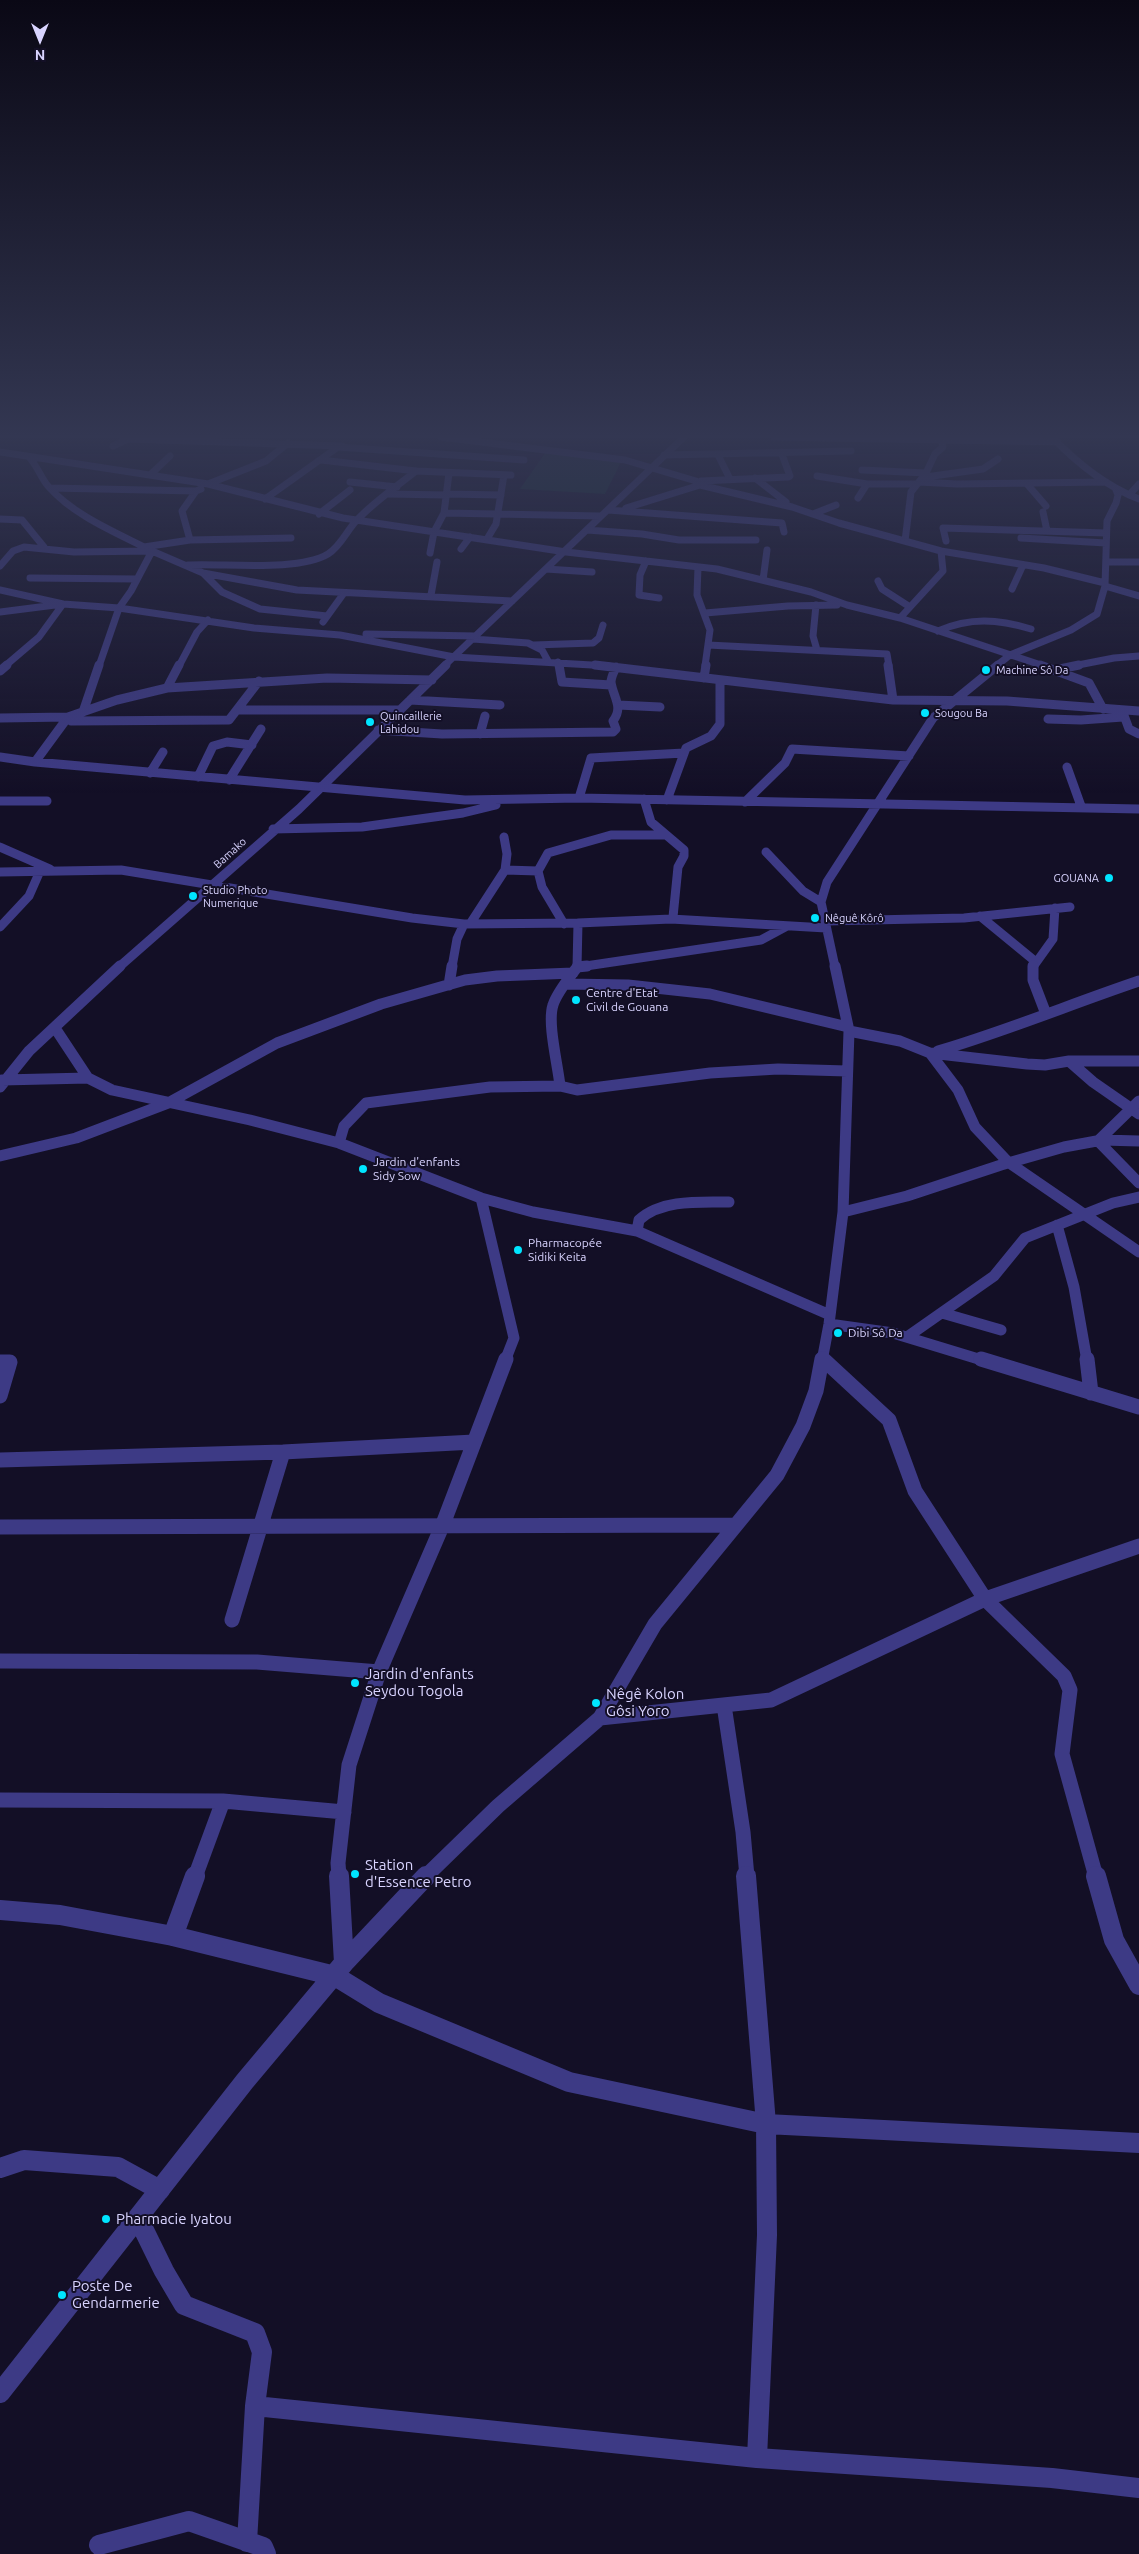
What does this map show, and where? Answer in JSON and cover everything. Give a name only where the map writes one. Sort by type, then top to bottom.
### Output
[{"type":"street","points":[[0,566],[10,556]]},
{"type":"street","points":[[83,712],[119,608],[137,579],[145,556]]},
{"type":"street","points":[[165,556],[203,574],[262,585],[344,593],[431,595],[512,601]]},
{"type":"street","points":[[262,585],[274,572],[294,563],[324,556]]},
{"type":"street","name":"Bamako","points":[[2,1082],[29,1051],[125,961],[273,829],[299,809],[318,788],[559,556]]},
{"type":"street","points":[[607,556],[698,567],[763,580],[811,592],[845,605],[900,618],[1089,683],[1103,708]]},
{"type":"street","points":[[763,580],[766,556]]},
{"type":"street","points":[[900,618],[943,571],[942,556]]},
{"type":"street","points":[[971,556],[1023,565],[1105,584],[1139,596]]},
{"type":"street","points":[[0,2392],[245,2081],[340,1969],[436,1865],[498,1806],[600,1718],[655,1624],[777,1475],[803,1426],[816,1391],[829,1320],[843,1212],[849,1029],[821,902],[827,882],[933,718],[1010,655],[1071,630],[1094,618],[1097,614],[1105,584],[1106,556]]},
{"type":"street","points":[[646,561],[640,575],[639,595],[659,598]]},
{"type":"street","points":[[185,565],[227,562],[294,563]]},
{"type":"street","points":[[431,595],[438,562]]},
{"type":"street","points":[[1106,562],[1139,562]]},
{"type":"street","points":[[1012,589],[1023,565]]},
{"type":"street","points":[[698,567],[697,595],[710,630],[704,678]]},
{"type":"street","points":[[546,569],[592,572]]},
{"type":"street","points":[[58,579],[62,570]]},
{"type":"street","points":[[203,574],[222,592],[260,609],[327,616]]},
{"type":"street","points":[[30,578],[137,579]]},
{"type":"street","points":[[878,581],[882,589],[910,607]]},
{"type":"street","points":[[0,590],[63,604],[119,608],[254,628],[340,635],[454,657],[548,661],[616,667],[893,700],[1007,701],[1103,708],[1123,713]]},
{"type":"street","points":[[317,633],[344,593]]},
{"type":"street","points":[[0,612],[63,604]]},
{"type":"street","points":[[0,671],[39,637],[63,604]]},
{"type":"street","points":[[705,613],[816,605],[845,605]]},
{"type":"street","points":[[816,605],[814,636],[817,650]]},
{"type":"street","points":[[254,628],[260,609]]},
{"type":"street","points":[[938,631],[962,622],[985,619],[1031,629]]},
{"type":"street","points":[[167,688],[197,632],[208,620]]},
{"type":"street","points":[[340,635],[407,633],[475,637],[534,645],[593,643],[599,638],[603,625]]},
{"type":"street","points":[[534,645],[542,650],[548,661]]},
{"type":"street","points":[[708,645],[887,654],[893,700]]},
{"type":"street","points":[[1054,670],[1114,658],[1139,656]]},
{"type":"street","points":[[558,662],[562,682],[611,685]]},
{"type":"street","points":[[378,730],[442,734],[613,732],[616,729],[613,722],[618,716],[618,706],[611,685],[612,674],[616,667]]},
{"type":"street","points":[[36,762],[67,719],[117,700],[167,688],[327,678],[432,680]]},
{"type":"street","points":[[668,800],[684,753],[690,744],[710,737],[717,730],[722,710],[718,692],[720,680]]},
{"type":"street","points":[[0,718],[225,720],[231,718],[260,681]]},
{"type":"street","points":[[410,700],[500,705]]},
{"type":"street","points":[[618,706],[660,707]]},
{"type":"street","points":[[237,710],[399,710]]},
{"type":"street","points":[[1048,719],[1081,720],[1139,712]]},
{"type":"street","points":[[1123,713],[1128,729],[1139,734]]},
{"type":"street","points":[[480,734],[485,716]]},
{"type":"street","points":[[230,780],[261,730]]},
{"type":"street","points":[[198,777],[213,746],[217,743],[228,742],[252,746]]},
{"type":"street","points":[[745,802],[785,763],[792,749],[909,756]]},
{"type":"street","points":[[150,773],[163,752]]},
{"type":"street","points":[[579,798],[591,758],[684,753]]},
{"type":"street","points":[[0,757],[150,773],[465,800],[579,798],[878,805],[1081,806],[1139,809]]},
{"type":"street","points":[[1067,767],[1081,806]]},
{"type":"street","points":[[644,799],[651,822],[684,850],[684,856],[678,867],[673,917]]},
{"type":"street","points":[[273,829],[362,827],[463,813],[516,800]]},
{"type":"street","points":[[0,801],[47,801]]},
{"type":"street","points":[[564,924],[542,887],[538,870],[548,853],[611,835],[665,835]]},
{"type":"street","points":[[449,985],[458,939],[505,870],[507,854],[504,837]]},
{"type":"street","points":[[0,847],[52,870]]},
{"type":"street","points":[[766,852],[803,891],[821,902]]},
{"type":"street","points":[[0,872],[121,870],[412,918],[467,924],[564,924],[615,918],[673,917],[788,926],[826,925],[980,916],[1070,907]]},
{"type":"street","points":[[505,870],[538,870]]},
{"type":"street","points":[[0,927],[28,896],[40,871]]},
{"type":"street","points":[[1046,1014],[1033,981],[1032,968],[1051,944],[1055,932],[1055,908]]},
{"type":"street","points":[[980,916],[1036,962]]},
{"type":"street","points":[[560,1086],[558,1060],[551,1028],[553,1005],[575,970],[578,923]]},
{"type":"street","points":[[0,1156],[76,1138],[168,1103],[277,1043],[381,1004],[449,985],[497,976],[575,970],[761,940],[788,926]]},
{"type":"street","points":[[930,1053],[997,1034],[1139,980]]},
{"type":"street","points":[[566,984],[628,985],[710,994],[900,1041],[930,1053],[1045,1065],[1069,1061],[1139,1061]]},
{"type":"street","points":[[55,1028],[88,1078]]},
{"type":"street","points":[[930,1053],[958,1090],[975,1127],[1008,1162],[1139,1252]]},
{"type":"street","points":[[1069,1061],[1093,1082],[1134,1112]]},
{"type":"street","points":[[338,1143],[344,1126],[366,1103],[490,1087],[560,1086],[577,1090],[710,1074],[778,1069],[847,1071]]},
{"type":"street","points":[[2,1082],[88,1078],[112,1090],[250,1120],[338,1143],[481,1198],[533,1212],[637,1231],[829,1320],[894,1333],[1139,1408]]},
{"type":"street","points":[[1098,1141],[1134,1112],[1139,1101]]},
{"type":"street","points":[[843,1212],[873,1206],[1008,1162],[1098,1141],[1139,1141]]},
{"type":"street","points":[[1098,1141],[1139,1183]]},
{"type":"street","points":[[907,1337],[994,1276],[1025,1238],[1113,1203],[1139,1197]]},
{"type":"street","points":[[340,1969],[338,1863],[349,1765],[379,1672],[443,1524],[514,1338],[481,1198]]},
{"type":"street","points":[[637,1231],[639,1220],[648,1213],[664,1207],[729,1202]]},
{"type":"street","points":[[1057,1225],[1072,1277],[1085,1337],[1091,1393]]},
{"type":"street","points":[[942,1313],[1001,1330]]},
{"type":"street","points":[[822,1358],[889,1420],[915,1491],[986,1599],[1064,1676],[1070,1690],[1062,1754],[1114,1940],[1139,1985]]},
{"type":"street","points":[[0,1362],[10,1362],[0,1396]]},
{"type":"street","points":[[0,1460],[283,1452],[474,1442]]},
{"type":"street","points":[[232,1620],[283,1452]]},
{"type":"street","points":[[0,1527],[443,1524],[736,1525]]},
{"type":"street","points":[[600,1718],[771,1700],[986,1599],[1139,1546]]},
{"type":"street","points":[[0,1661],[257,1662],[379,1672]]},
{"type":"street","points":[[724,1705],[743,1832],[766,2124],[767,2235],[757,2458]]},
{"type":"street","points":[[0,1800],[223,1802],[344,1812]]},
{"type":"street","points":[[173,1936],[223,1802]]},
{"type":"street","points":[[0,1910],[60,1915],[340,1969],[379,2003],[569,2082],[766,2124],[1139,2143]]},
{"type":"street","points":[[0,2168],[24,2160],[118,2167],[160,2190]]},
{"type":"street","points":[[100,2544],[189,2521],[257,2548],[255,2406],[262,2352],[255,2333],[184,2305],[164,2271],[138,2218]]},
{"type":"street","points":[[255,2406],[757,2458],[1052,2478],[1139,2488]]},
{"type":"place","name":"Machine Sô Da","points":[[986,670]]},
{"type":"place","name":"Sougou Ba","points":[[925,713]]},
{"type":"place","name":"Quincaillerie Lahidou","points":[[370,722]]},
{"type":"place","name":"GOUANA","points":[[1109,878]]},
{"type":"place","name":"Studio Photo Numerique","points":[[193,896]]},
{"type":"place","name":"Nêguê Kôrô","points":[[815,918]]},
{"type":"place","name":"Centre d'Etat Civil de Gouana","points":[[576,1000]]},
{"type":"place","name":"Jardin d'enfants Sidy Sow","points":[[363,1169]]},
{"type":"place","name":"Pharmacopée Sidiki Keita","points":[[518,1250]]},
{"type":"place","name":"Dibi Sô Da","points":[[838,1333]]},
{"type":"place","name":"Jardin d'enfants Seydou Togola","points":[[355,1683]]},
{"type":"place","name":"Nêgê Kolon Gôsi Yoro","points":[[596,1703]]},
{"type":"place","name":"Station d'Essence Petro","points":[[355,1874]]},
{"type":"place","name":"Pharmacie Iyatou","points":[[106,2219]]},
{"type":"place","name":"Poste De Gendarmerie","points":[[62,2295]]}]
